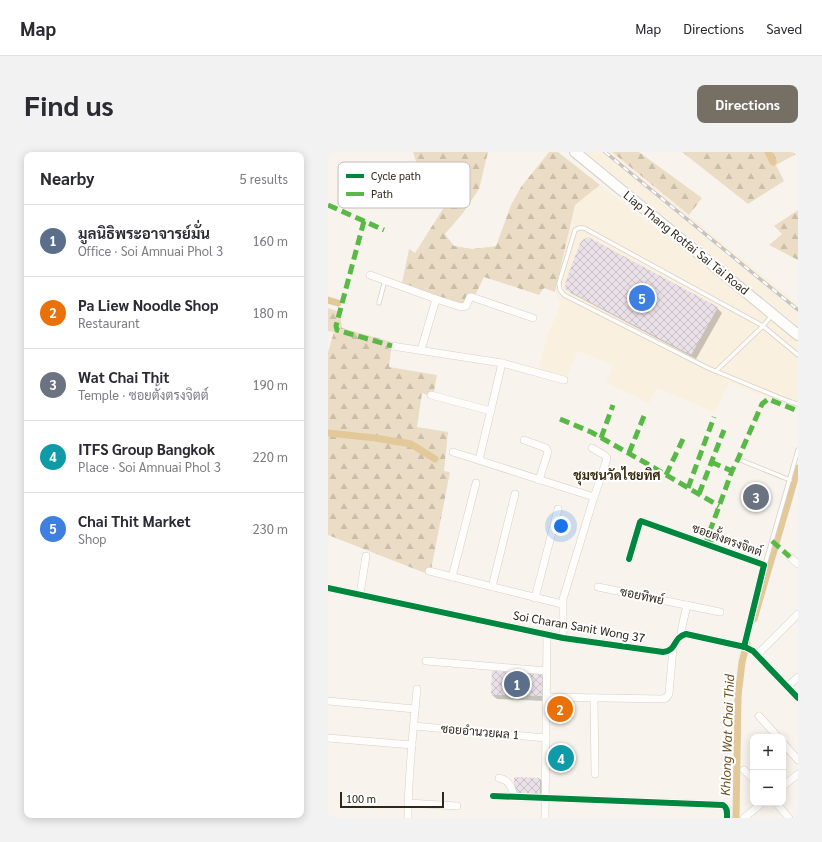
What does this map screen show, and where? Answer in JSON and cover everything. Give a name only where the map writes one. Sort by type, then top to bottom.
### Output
[{"type":"main road","name":"Liap Thang Rotfai Sai Tai Road","points":[[574,152],[798,335]]},
{"type":"street","points":[[370,275],[436,299],[464,307],[467,305],[470,297],[472,297],[533,318]]},
{"type":"street","points":[[421,350],[436,299]]},
{"type":"street","points":[[392,346],[502,363],[564,380]]},
{"type":"street","points":[[479,460],[502,363]]},
{"type":"street","points":[[431,395],[491,411]]},
{"type":"street","points":[[524,440],[548,450],[539,480]]},
{"type":"street","points":[[563,638],[563,599],[607,458],[592,448]]},
{"type":"street","points":[[453,452],[594,497]]},
{"type":"street","points":[[452,577],[476,483]]},
{"type":"street","points":[[492,587],[515,494]]},
{"type":"street","points":[[535,598],[558,509]]},
{"type":"street","name":"ซอยตั้งตรงจิตต์","points":[[629,559],[641,521],[764,565],[745,647]]},
{"type":"street","points":[[360,594],[366,556]]},
{"type":"street","points":[[790,557],[798,564]]},
{"type":"street","points":[[429,571],[562,604]]},
{"type":"street","name":"ซอยทิพย์","points":[[598,587],[720,612]]},
{"type":"street","name":"Soi Charan Sanit Wong 37","points":[[328,588],[563,638],[663,652],[673,648]]},
{"type":"street","points":[[547,697],[666,698],[669,694],[673,648],[681,635],[687,605]]},
{"type":"street","points":[[755,653],[798,614]]},
{"type":"street","points":[[545,818],[547,634]]},
{"type":"street","points":[[681,635],[686,634],[745,647],[755,653],[798,698]]},
{"type":"street","points":[[426,661],[547,671]]},
{"type":"street","points":[[787,687],[798,677]]},
{"type":"street","points":[[408,818],[417,689]]},
{"type":"street","points":[[594,698],[595,774]]},
{"type":"street","points":[[328,701],[415,709]]},
{"type":"street","points":[[759,716],[775,734]]},
{"type":"street","name":"ซอยอำนวยผล 1","points":[[414,726],[546,738]]},
{"type":"street","points":[[328,738],[412,746]]},
{"type":"street","points":[[786,746],[798,760]]},
{"type":"street","points":[[744,770],[750,776]]},
{"type":"street","points":[[786,784],[798,774]]},
{"type":"street","points":[[499,778],[508,782],[513,790],[514,797]]},
{"type":"street","points":[[493,796],[723,805],[727,810],[727,818]]},
{"type":"street","points":[[408,803],[458,806]]},
{"type":"street","points":[[744,818],[758,806]]},
{"type":"street","points":[[779,806],[789,818]]},
{"type":"lane","points":[[798,355],[764,326],[584,228],[575,230],[559,283],[560,290],[564,295],[716,371],[798,404]]},
{"type":"lane","points":[[379,304],[385,280]]},
{"type":"lane","points":[[716,371],[764,326],[773,314]]},
{"type":"lane","points":[[766,561],[798,450]]},
{"type":"lane","points":[[738,459],[790,480]]},
{"type":"shaded area","points":[[586,152],[612,152],[798,304],[798,326]]},
{"type":"shaded area","points":[[600,185],[734,289],[798,343],[798,409],[729,383],[715,413],[657,388],[649,403],[606,383],[613,365],[578,351],[567,377],[539,369],[547,336],[561,303],[555,292],[575,205]]},
{"type":"green space","points":[[413,152],[488,152],[479,189],[470,202],[470,162],[416,162]]},
{"type":"green space","points":[[549,152],[558,152],[600,185],[575,205],[555,292],[544,288],[539,295],[484,277],[469,308],[402,283],[409,249],[415,253],[443,208],[466,208],[445,234],[454,246],[473,249],[496,246],[511,205],[521,187]]},
{"type":"green space","points":[[612,152],[639,152],[702,198],[689,215]]},
{"type":"green space","points":[[682,152],[798,153],[776,165],[784,181],[748,204]]},
{"type":"green space","points":[[798,210],[798,260],[769,245],[782,234],[774,226]]},
{"type":"green space","points":[[328,308],[340,312],[342,328],[392,342],[389,367],[437,375],[433,397],[422,393],[417,427],[448,432],[444,471],[450,472],[430,575],[328,535],[328,352],[334,332],[328,331]]},
{"type":"building","points":[[588,237],[718,307],[691,355],[565,289],[566,280],[581,241]]},
{"type":"building","points":[[492,671],[543,673],[542,696],[491,695]]},
{"type":"building","points":[[551,700],[563,700],[563,705],[570,705],[570,713],[550,712]]},
{"type":"building","points":[[551,752],[571,752],[571,764],[551,764]]},
{"type":"building","points":[[514,777],[540,778],[540,795],[514,794]]},
{"type":"waterway","points":[[768,152],[773,162]]},
{"type":"waterway","points":[[328,300],[338,303]]},
{"type":"waterway","points":[[328,433],[375,438],[411,444],[435,459]]},
{"type":"waterway","name":"Khlong Wat Chai Thid","points":[[754,619],[798,468]]},
{"type":"waterway","name":"Khlong Wat Chai Thid","points":[[736,818],[738,696],[742,662],[747,643]]},
{"type":"railway","points":[[605,152],[798,310]]},
{"type":"marked path","points":[[328,205],[384,230]]},
{"type":"marked path","points":[[364,221],[336,326],[337,330],[392,346]]},
{"type":"marked path","points":[[713,543],[707,539],[732,471],[762,404],[768,399],[798,411]]},
{"type":"marked path","points":[[601,438],[613,405]]},
{"type":"marked path","points":[[629,453],[644,416]]},
{"type":"marked path","points":[[688,488],[714,417]]},
{"type":"marked path","points":[[560,419],[591,432],[719,506]]},
{"type":"marked path","points":[[699,494],[724,430]]},
{"type":"marked path","points":[[666,475],[683,439]]},
{"type":"marked path","points":[[711,462],[732,471]]},
{"type":"marked path","points":[[772,541],[790,557]]},
{"type":"cycle path","points":[[629,559],[641,521],[764,565],[744,647]]},
{"type":"cycle path","points":[[328,588],[563,638],[663,652],[671,649],[679,638],[686,634],[745,647],[753,651],[798,698]]},
{"type":"cycle path","points":[[493,796],[723,805],[725,806],[727,812],[727,818]]},
{"type":"place","name":"Chai Thit Market","points":[[642,298]]},
{"type":"place","name":"Wat Chai Thit","points":[[756,497]]},
{"type":"place","name":"มูลนิธิพระอาจารย์มั่น","points":[[517,684]]},
{"type":"place","name":"Pa Liew Noodle Shop","points":[[560,709]]},
{"type":"place","name":"ITFS Group Bangkok","points":[[561,758]]},
{"type":"district","name":"ชุมชนวัดไชยทิศ","points":[[617,475]]}]
